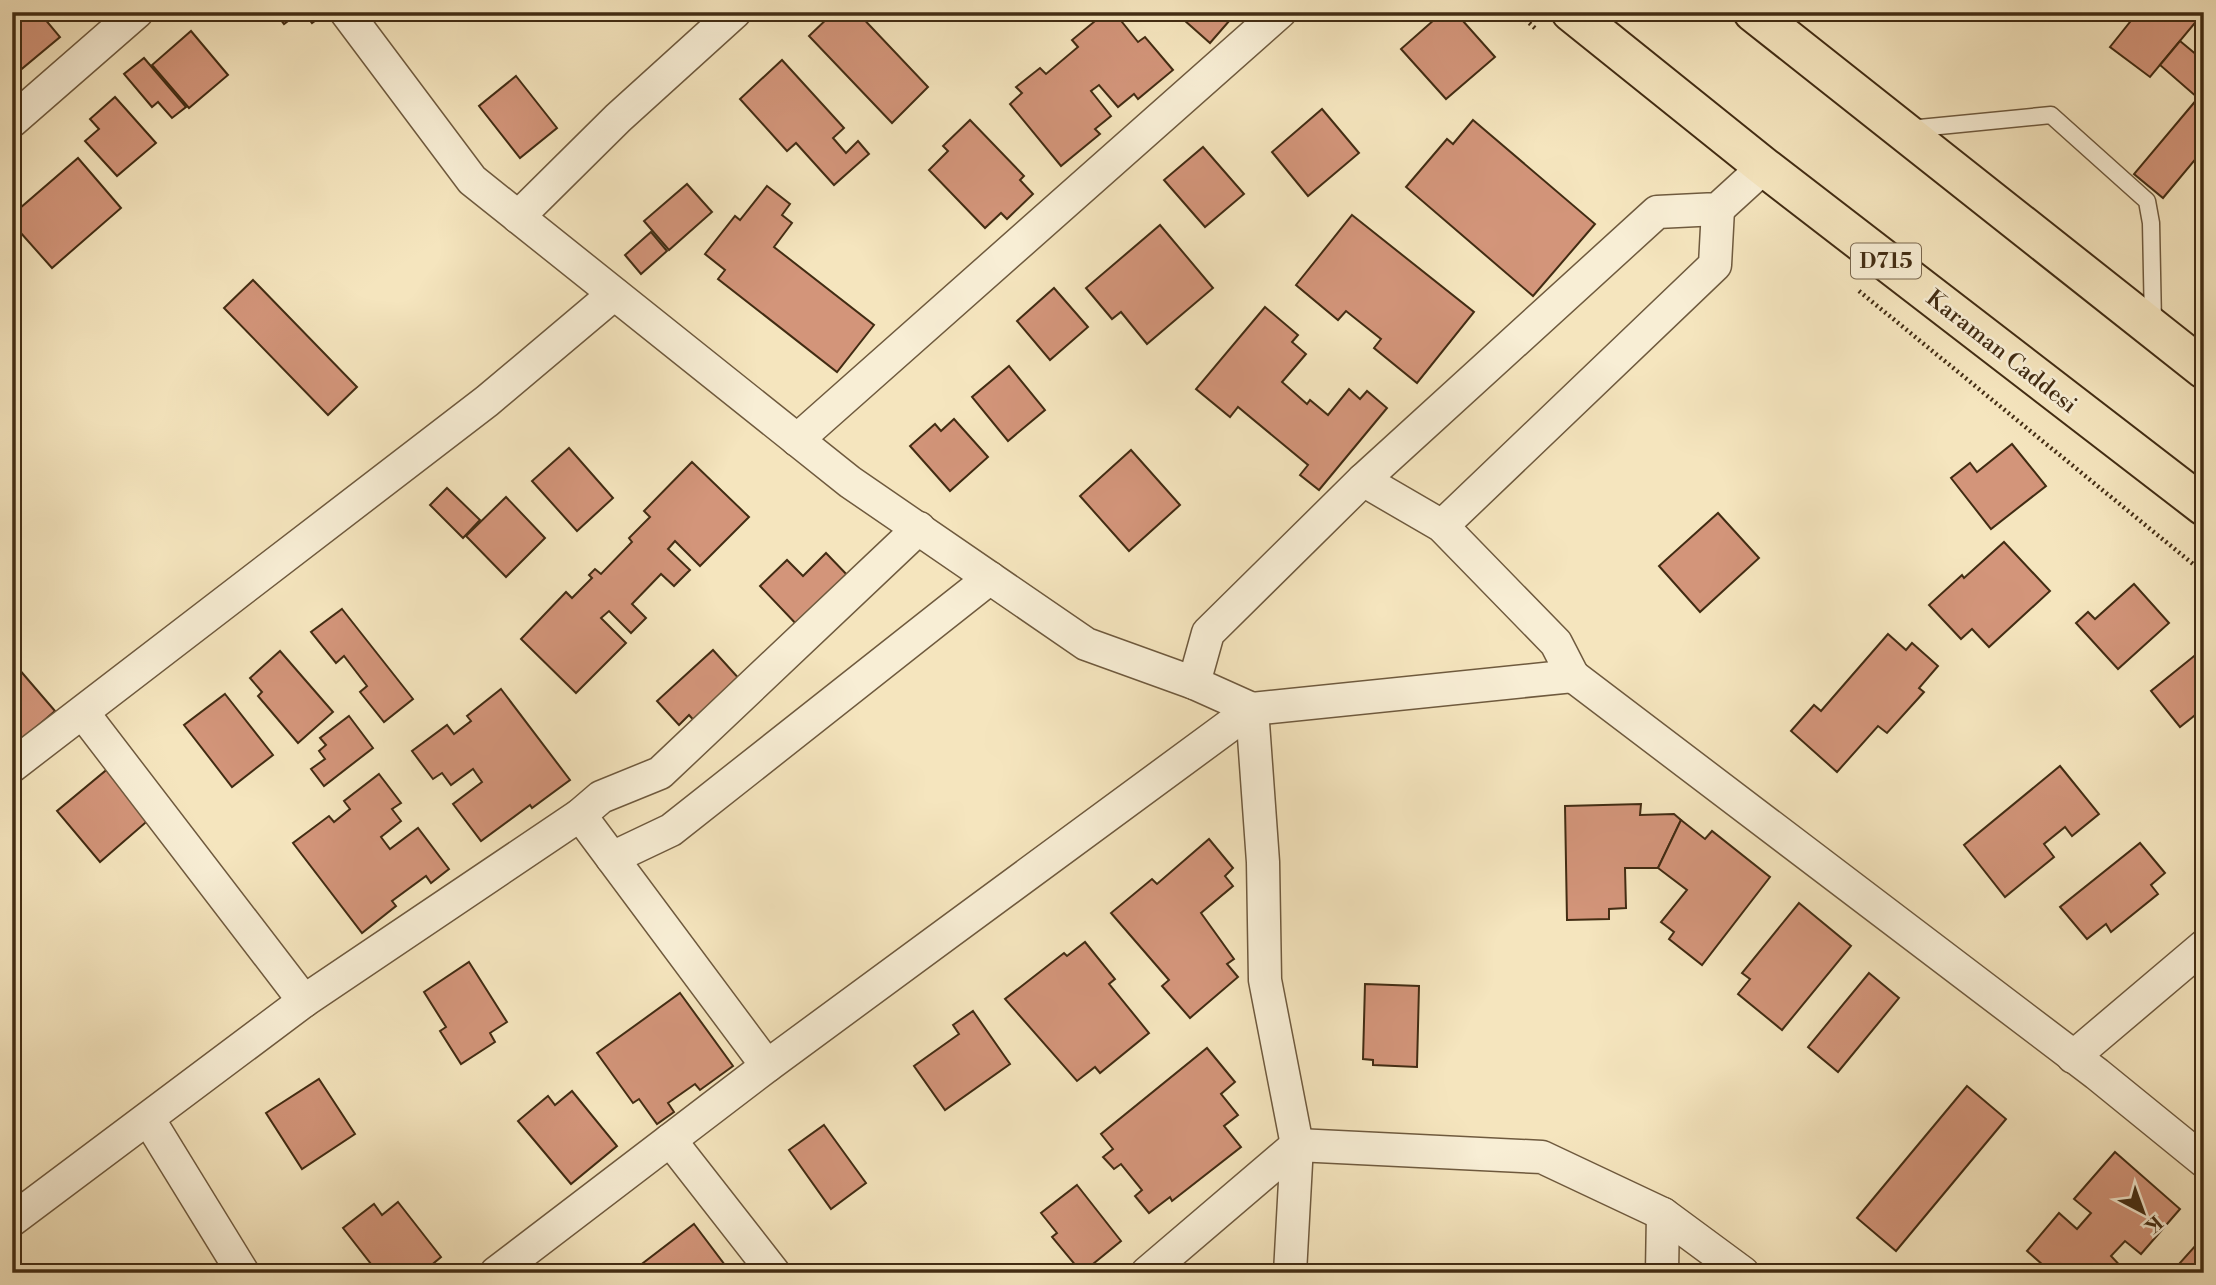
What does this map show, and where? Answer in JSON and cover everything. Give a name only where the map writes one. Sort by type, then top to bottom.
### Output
[{"type":"highway","name":"Karaman Caddesi","points":[[1571,12],[1764,167],[2204,506]]},
{"type":"highway","points":[[1753,12],[2204,369]]},
{"type":"street","points":[[12,121],[137,12]]},
{"type":"street","points":[[346,12],[472,180],[797,440],[1086,644],[1194,683],[1252,709],[1573,676]]},
{"type":"street","points":[[518,217],[618,118],[735,12]]},
{"type":"street","points":[[797,440],[1280,12]]},
{"type":"street","points":[[1194,683],[1208,633],[1363,480],[1657,212],[1718,209],[1764,167]]},
{"type":"street","points":[[1442,526],[1715,265],[1718,209]]},
{"type":"street","points":[[12,765],[487,401],[614,294]]},
{"type":"street","points":[[1363,480],[1442,526],[1556,643],[1573,676],[2073,1057],[2204,1161]]},
{"type":"street","points":[[12,1220],[149,1120],[304,1001],[580,815],[601,797],[660,773],[919,528]]},
{"type":"street","points":[[612,858],[671,830],[990,578]]},
{"type":"street","points":[[496,1273],[767,1066],[1252,709]]},
{"type":"street","points":[[1252,709],[1263,862],[1265,981],[1297,1145],[1290,1273]]},
{"type":"street","points":[[83,713],[304,1001]]},
{"type":"street","points":[[580,815],[767,1066]]},
{"type":"street","points":[[2073,1057],[2204,946]]},
{"type":"street","points":[[149,1120],[243,1273]]},
{"type":"street","points":[[670,1140],[774,1273]]},
{"type":"street","points":[[1147,1273],[1297,1145],[1542,1157],[1663,1214],[1743,1273]]},
{"type":"street","points":[[1662,1273],[1663,1214]]},
{"type":"lane","points":[[1902,130],[2051,115],[2147,201],[2151,223],[2154,329]]},
{"type":"path","points":[[1852,285],[2204,573]]},
{"type":"building","points":[[12,12],[39,12],[60,37],[12,77]]},
{"type":"building","points":[[275,12],[300,12],[284,24]]},
{"type":"building","points":[[304,12],[327,12],[312,23]]},
{"type":"building","points":[[834,12],[857,12],[928,87],[892,123],[809,36]]},
{"type":"building","points":[[1106,12],[1114,12],[1138,42],[1145,37],[1173,70],[1138,99],[1134,94],[1118,107],[1099,85],[1091,91],[1111,116],[1095,129],[1100,134],[1061,166],[1010,104],[1022,93],[1016,87],[1040,68],[1046,74],[1078,47],[1072,40]]},
{"type":"building","points":[[1175,12],[1237,12],[1210,43]]},
{"type":"building","points":[[1443,12],[1455,12],[1495,57],[1446,99],[1401,49]]},
{"type":"building","points":[[2138,12],[2204,12],[2150,77],[2110,47]]},
{"type":"building","points":[[191,31],[228,75],[189,108],[152,65]]},
{"type":"building","points":[[2180,41],[2204,61],[2204,149],[2163,198],[2134,174],[2198,98],[2160,65]]},
{"type":"building","points":[[144,58],[186,107],[172,118],[158,102],[152,107],[124,74]]},
{"type":"building","points":[[782,60],[844,128],[833,138],[846,153],[858,141],[869,154],[834,185],[796,143],[787,151],[740,99]]},
{"type":"building","points":[[516,76],[557,128],[520,158],[479,106]]},
{"type":"building","points":[[115,97],[156,143],[117,176],[85,141],[99,129],[90,119]]},
{"type":"building","points":[[1322,109],[1359,153],[1308,196],[1272,152]]},
{"type":"building","points":[[970,120],[1024,176],[1020,180],[1033,194],[1007,219],[1001,213],[985,228],[929,170],[948,151],[943,146]]},
{"type":"building","points":[[1473,120],[1595,224],[1533,296],[1406,187],[1447,139],[1453,144]]},
{"type":"building","points":[[1203,147],[1244,194],[1205,227],[1164,180]]},
{"type":"building","points":[[78,158],[121,208],[52,268],[12,223],[12,215]]},
{"type":"building","points":[[687,184],[712,212],[669,250],[644,221]]},
{"type":"building","points":[[767,186],[790,204],[782,215],[792,223],[774,247],[874,325],[837,372],[718,279],[725,270],[705,254],[735,216],[740,220]]},
{"type":"building","points":[[1352,215],[1474,312],[1417,383],[1374,348],[1381,339],[1346,311],[1338,320],[1296,285]]},
{"type":"building","points":[[1160,225],[1213,288],[1147,344],[1121,312],[1112,319],[1086,288]]},
{"type":"building","points":[[651,232],[667,251],[641,274],[625,255]]},
{"type":"building","points":[[253,280],[357,387],[328,415],[224,308]]},
{"type":"building","points":[[1054,288],[1088,327],[1050,360],[1017,321]]},
{"type":"building","points":[[1265,307],[1298,335],[1292,342],[1306,354],[1282,382],[1307,404],[1310,400],[1328,415],[1349,389],[1360,399],[1367,391],[1387,408],[1319,490],[1300,475],[1308,465],[1238,407],[1230,417],[1196,389]]},
{"type":"building","points":[[1009,366],[1045,410],[1008,441],[972,397]]},
{"type":"building","points":[[954,419],[988,457],[950,491],[910,446],[935,424],[941,431]]},
{"type":"building","points":[[2012,444],[2046,486],[1991,529],[1951,478],[1970,463],[1977,472]]},
{"type":"building","points":[[569,448],[613,498],[577,531],[532,481]]},
{"type":"building","points":[[1131,450],[1180,505],[1129,551],[1080,496]]},
{"type":"building","points":[[692,462],[749,517],[700,566],[675,541],[668,549],[690,570],[674,586],[661,574],[632,604],[646,618],[631,633],[609,611],[601,618],[626,643],[576,693],[521,639],[566,592],[572,598],[592,578],[589,575],[595,569],[601,574],[632,542],[629,538],[650,517],[644,511]]},
{"type":"building","points":[[447,488],[480,520],[463,538],[430,505]]},
{"type":"building","points":[[506,497],[545,538],[506,577],[466,536]]},
{"type":"building","points":[[1718,513],[1759,558],[1700,612],[1659,566]]},
{"type":"building","points":[[2004,542],[2050,591],[1989,647],[1972,629],[1961,639],[1929,605]]},
{"type":"building","points":[[826,553],[851,579],[800,628],[760,586],[787,560],[803,576]]},
{"type":"building","points":[[2134,584],[2169,623],[2118,669],[2076,623],[2088,612],[2095,619]]},
{"type":"building","points":[[342,609],[413,699],[384,722],[360,692],[367,686],[344,656],[336,663],[311,632]]},
{"type":"building","points":[[1888,634],[1906,650],[1912,643],[1938,666],[1919,688],[1924,692],[1887,733],[1878,726],[1837,772],[1791,731],[1814,705],[1821,711]]},
{"type":"building","points":[[2204,648],[2204,708],[2180,727],[2151,691]]},
{"type":"building","points":[[713,650],[742,682],[697,724],[689,715],[679,725],[657,701]]},
{"type":"building","points":[[280,651],[333,712],[298,743],[258,696],[262,692],[250,678]]},
{"type":"building","points":[[18,668],[55,711],[12,748],[12,673]]},
{"type":"building","points":[[501,689],[570,780],[481,841],[453,804],[482,782],[473,769],[451,785],[442,773],[433,779],[412,751],[447,725],[454,734],[471,721],[467,716]]},
{"type":"building","points":[[225,694],[273,755],[232,787],[184,725]]},
{"type":"building","points":[[349,716],[373,748],[324,786],[311,769],[325,759],[319,751],[326,745],[320,738]]},
{"type":"building","points":[[2060,766],[2099,814],[2072,836],[2065,827],[2044,844],[2054,857],[2005,897],[1964,845]]},
{"type":"building","points":[[110,767],[152,817],[100,862],[57,811]]},
{"type":"building","points":[[379,774],[401,803],[392,809],[401,821],[381,837],[390,849],[418,828],[449,869],[431,883],[426,876],[392,901],[396,906],[362,933],[293,843],[329,816],[334,822],[350,809],[344,801]]},
{"type":"building","points":[[1641,804],[1640,815],[1674,814],[1681,820],[1658,868],[1625,868],[1626,908],[1609,909],[1609,919],[1567,920],[1565,806]]},
{"type":"building","points":[[1681,820],[1705,839],[1712,831],[1770,877],[1702,965],[1669,939],[1674,932],[1661,922],[1687,890],[1658,868]]},
{"type":"building","points":[[1209,839],[1233,868],[1225,876],[1233,886],[1201,913],[1234,959],[1227,964],[1238,977],[1190,1018],[1162,986],[1169,980],[1111,913],[1152,879],[1157,884]]},
{"type":"building","points":[[2140,843],[2165,873],[2151,885],[2158,894],[2111,932],[2106,924],[2087,939],[2060,907]]},
{"type":"building","points":[[1799,903],[1851,946],[1782,1030],[1738,994],[1750,979],[1742,973]]},
{"type":"building","points":[[1085,942],[1115,979],[1109,984],[1149,1033],[1100,1073],[1095,1067],[1077,1081],[1005,999],[1064,953],[1067,956]]},
{"type":"building","points":[[469,962],[507,1022],[490,1033],[495,1042],[461,1064],[440,1031],[446,1027],[424,992]]},
{"type":"building","points":[[1869,973],[1899,998],[1838,1072],[1808,1047]]},
{"type":"building","points":[[1365,984],[1419,986],[1417,1067],[1373,1065],[1373,1060],[1363,1059]]},
{"type":"building","points":[[680,993],[733,1066],[700,1090],[695,1084],[668,1103],[674,1112],[657,1124],[639,1099],[633,1103],[597,1053]]},
{"type":"building","points":[[973,1011],[1010,1064],[945,1110],[914,1066],[959,1034],[953,1025]]},
{"type":"building","points":[[1207,1048],[1235,1082],[1221,1094],[1238,1115],[1224,1126],[1241,1147],[1172,1201],[1170,1197],[1149,1213],[1135,1196],[1142,1190],[1121,1164],[1114,1169],[1103,1157],[1113,1149],[1101,1134]]},
{"type":"building","points":[[319,1079],[355,1134],[302,1169],[266,1113]]},
{"type":"building","points":[[1967,1086],[2006,1119],[1896,1251],[1857,1218]]},
{"type":"building","points":[[572,1091],[617,1146],[571,1184],[518,1121],[548,1096],[555,1105]]},
{"type":"building","points":[[824,1125],[866,1183],[831,1209],[789,1150]]},
{"type":"building","points":[[2115,1152],[2180,1209],[2141,1254],[2125,1241],[2111,1256],[2127,1273],[2052,1273],[2027,1251],[2059,1213],[2077,1229],[2091,1213],[2074,1199]]},
{"type":"building","points":[[1077,1185],[1121,1241],[1082,1273],[1052,1237],[1057,1233],[1041,1213]]},
{"type":"building","points":[[398,1202],[441,1257],[422,1273],[378,1273],[343,1228],[374,1204],[382,1215]]},
{"type":"building","points":[[694,1224],[731,1273],[630,1273]]},
{"type":"building","points":[[2204,1236],[2204,1273],[2171,1273]]}]
